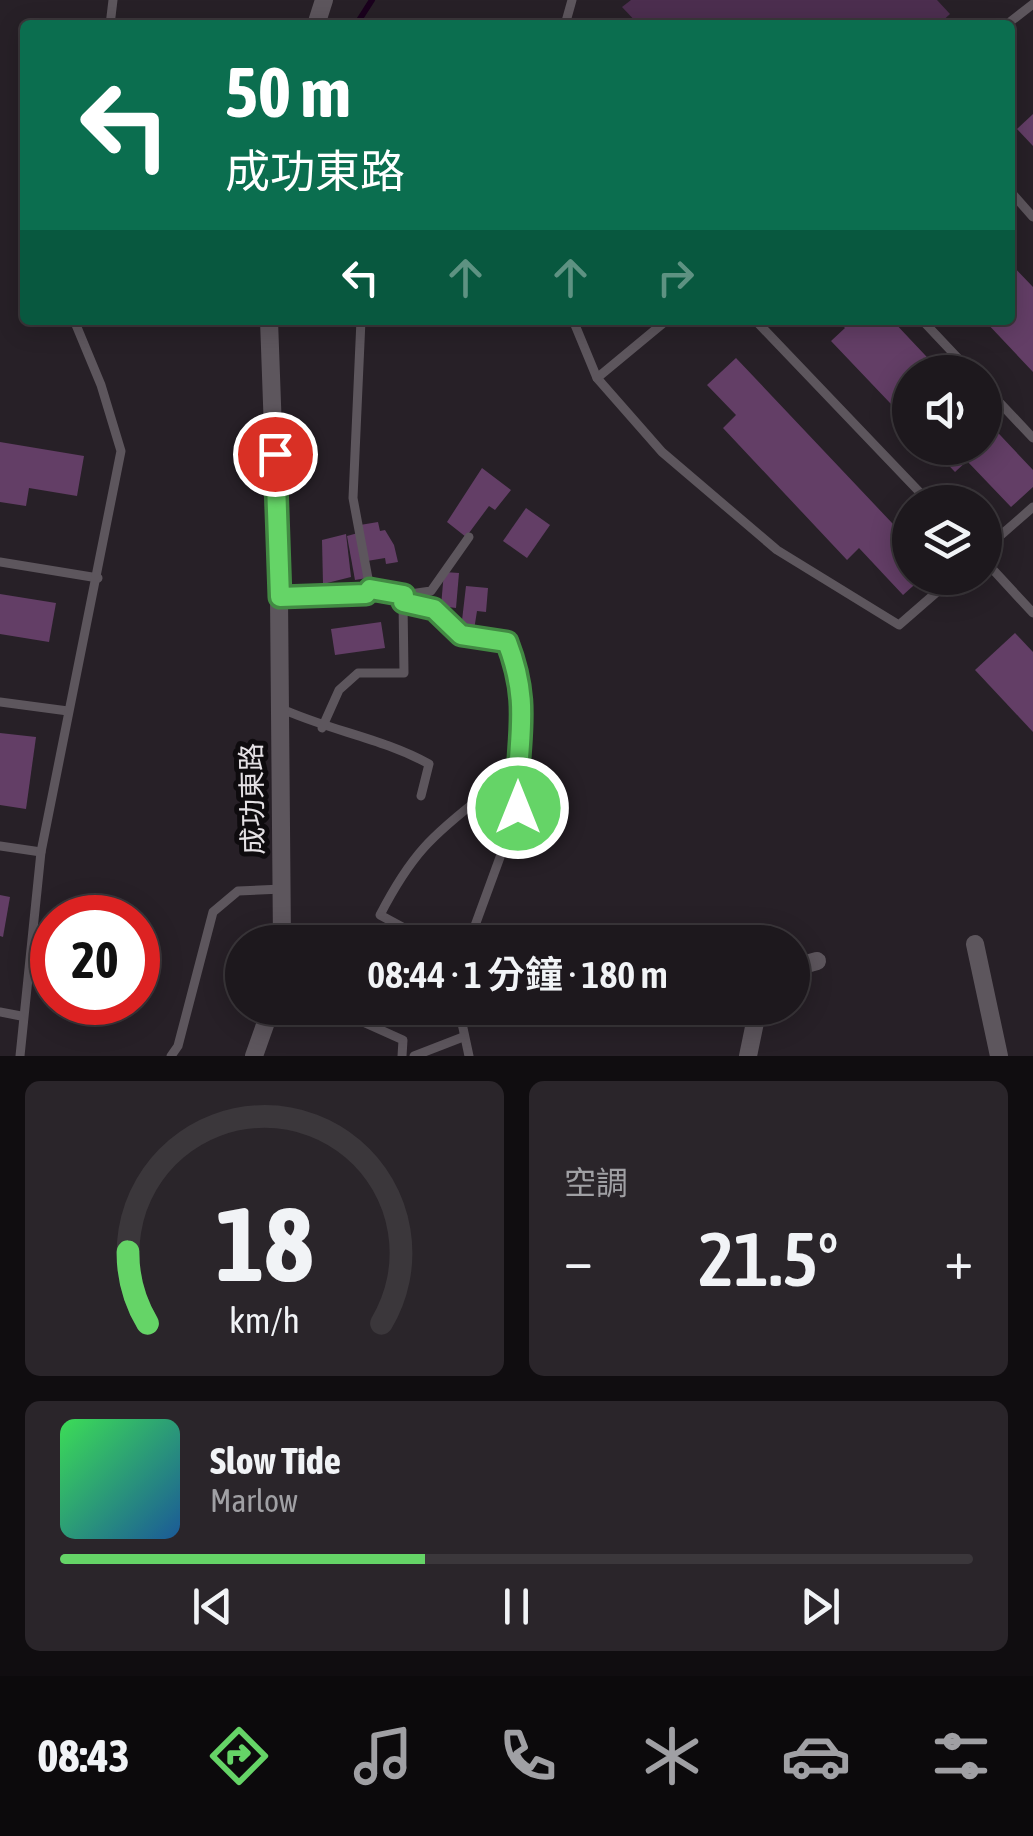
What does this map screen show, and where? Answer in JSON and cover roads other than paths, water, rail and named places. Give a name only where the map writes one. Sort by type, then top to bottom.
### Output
[{"type":"street","name":"成功東路","points":[[269,325],[280,597],[282,925]]},
{"type":"street","points":[[975,944],[999,1056]]},
{"type":"street","points":[[810,964],[817,962]]},
{"type":"street","points":[[254,1056],[264,1025]]},
{"type":"street","points":[[748,1056],[754,1025]]},
{"type":"lane","points":[[1012,20],[1032,4]]},
{"type":"lane","points":[[1015,197],[1033,217]]},
{"type":"lane","points":[[20,1056],[21,1016],[41,852],[122,451],[76,325]]},
{"type":"lane","points":[[280,597],[366,594],[370,589],[354,498],[360,325]]},
{"type":"lane","points":[[576,325],[597,378],[662,452],[776,550],[899,625],[933,595]]},
{"type":"lane","points":[[597,378],[661,325]]},
{"type":"lane","points":[[760,325],[913,485]]},
{"type":"lane","points":[[927,325],[956,355]]},
{"type":"lane","points":[[1002,405],[1033,438]]},
{"type":"lane","points":[[1002,534],[1033,507]]},
{"type":"lane","points":[[403,599],[431,591],[469,537]]},
{"type":"lane","points":[[0,562],[98,578]]},
{"type":"lane","points":[[1002,579],[1033,613]]},
{"type":"lane","points":[[370,589],[434,609],[461,635],[507,642],[519,672],[525,708],[516,766],[518,808],[474,925]]},
{"type":"lane","points":[[322,728],[339,690],[358,673],[404,674],[403,599]]},
{"type":"lane","points":[[0,702],[68,711]]},
{"type":"lane","name":"成功東路","points":[[278,707],[322,728],[392,744],[429,764],[421,796]]},
{"type":"lane","points":[[399,925],[380,915],[406,864],[435,833],[484,795]]},
{"type":"lane","points":[[0,846],[41,852]]},
{"type":"lane","name":"成功東路","points":[[172,1056],[178,1046],[213,912],[238,891],[282,889]]},
{"type":"lane","points":[[0,1012],[21,1016]]},
{"type":"lane","points":[[370,1025],[403,1040],[402,1056]]},
{"type":"lane","points":[[461,1025],[469,1056]]},
{"type":"lane","points":[[414,1056],[462,1037]]},
{"type":"waterway","points":[[359,20],[372,0]]}]
